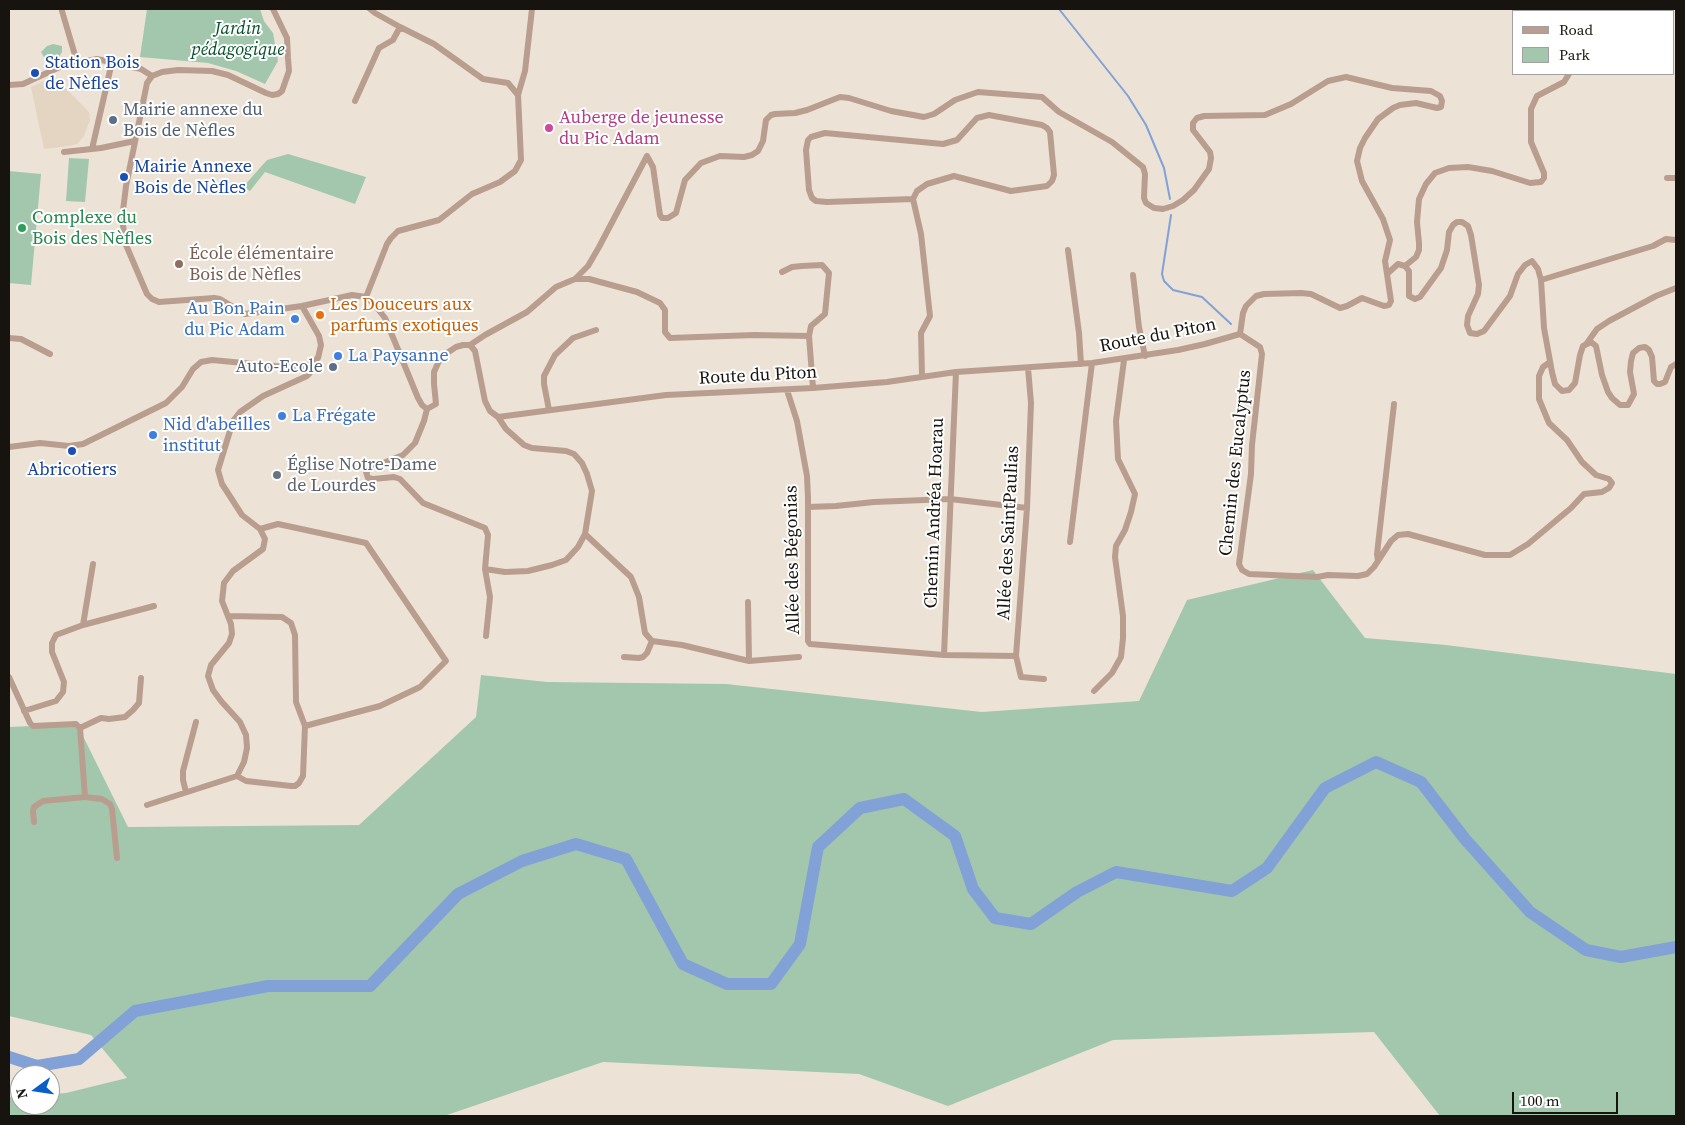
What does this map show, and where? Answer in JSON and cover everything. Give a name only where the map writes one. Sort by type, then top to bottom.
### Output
[{"type":"street","points":[[273,9],[287,38],[288,71],[282,92],[272,95],[228,75],[212,72],[178,70],[162,72],[152,76],[147,82],[126,186],[122,219],[126,245],[147,294],[159,302],[214,298],[220,299],[245,314],[302,306],[352,295],[366,297],[385,318],[418,398],[427,409]]},
{"type":"street","points":[[370,9],[434,44],[483,79],[508,83],[518,96]]},
{"type":"street","points":[[366,297],[387,244],[398,231],[439,220],[472,194],[500,182],[515,171],[521,160],[518,96],[525,71],[532,9]]},
{"type":"street","points":[[62,11],[77,62]]},
{"type":"street","points":[[355,101],[379,48],[393,40],[400,27]]},
{"type":"street","points":[[9,85],[23,84],[62,66],[97,60],[141,69],[152,76]]},
{"type":"street","points":[[92,149],[112,62]]},
{"type":"street","points":[[1405,266],[1416,257],[1419,243],[1417,222],[1419,199],[1426,184],[1435,173],[1449,168],[1468,167],[1492,171],[1530,183],[1541,182],[1544,178],[1544,173],[1531,142],[1531,109],[1537,96],[1564,82],[1568,75]]},
{"type":"street","points":[[486,636],[490,597],[485,569],[488,535],[485,528],[423,503],[400,479],[394,477],[368,478],[366,472],[371,468],[403,455],[415,443],[427,409],[436,404],[434,372],[439,361],[447,353],[456,347],[470,345],[484,335],[526,312],[556,287],[575,279],[588,266],[647,156],[653,167],[660,215],[665,219],[676,213],[685,180],[700,163],[720,156],[744,157],[758,151],[764,141],[766,120],[771,115],[802,111],[832,99],[844,97],[891,111],[924,117],[934,114],[956,100],[978,92],[1030,95],[1045,99],[1059,112],[1112,142],[1137,162],[1145,170],[1144,198],[1146,203],[1154,208],[1163,209],[1183,200],[1194,190],[1208,169],[1211,158],[1210,152],[1193,130],[1193,123],[1198,118],[1204,116],[1265,116],[1291,104],[1328,81],[1346,77],[1354,78],[1392,88],[1431,91],[1440,96],[1442,101],[1442,106],[1437,108],[1416,103],[1393,108],[1378,119],[1364,138],[1360,148],[1358,161],[1362,182],[1383,219],[1390,240],[1385,261],[1387,274]]},
{"type":"street","points":[[914,199],[816,201],[808,190],[806,150],[808,140],[811,137],[825,133],[943,144],[957,140],[977,118],[989,116],[1042,125],[1050,132],[1054,175],[1052,182],[1047,186],[1010,191],[954,176],[927,184],[917,191],[914,199],[921,234],[930,308],[930,316],[921,333],[922,376]]},
{"type":"street","points":[[64,152],[135,141]]},
{"type":"street","points":[[1667,178],[1676,178]]},
{"type":"street","points":[[1387,274],[1398,264],[1405,266],[1410,279],[1409,296],[1415,299],[1420,297],[1441,268],[1452,225],[1462,222],[1468,226],[1471,235],[1479,285],[1478,294],[1468,316],[1467,325],[1470,333],[1477,334],[1484,331],[1510,296],[1518,274],[1532,261],[1536,264],[1540,280],[1544,328],[1555,384],[1562,392],[1569,390],[1575,383],[1583,346],[1597,329],[1656,296],[1676,288]]},
{"type":"street","points":[[1540,280],[1653,246],[1666,239],[1676,240]]},
{"type":"street","points":[[1068,250],[1079,332],[1081,364]]},
{"type":"street","points":[[782,272],[802,266],[822,266],[829,273],[825,314],[811,326],[809,336],[813,388]]},
{"type":"street","name":"Route du Piton","points":[[498,417],[666,395],[787,390],[887,382],[956,372],[1092,364],[1124,360],[1206,344],[1240,334],[1246,306],[1256,296],[1264,294],[1312,294],[1340,308],[1362,298],[1384,306],[1389,305],[1391,301],[1387,274]]},
{"type":"street","points":[[1133,275],[1139,327],[1145,356]]},
{"type":"street","points":[[575,279],[589,279],[637,292],[660,303],[665,310],[664,332],[670,338],[754,335],[809,336]]},
{"type":"street","points":[[9,447],[40,443],[69,446],[83,444],[166,403],[182,387],[193,369],[201,362],[212,360],[297,367],[308,365],[318,358],[321,345],[319,336],[302,306]]},
{"type":"street","points":[[549,410],[544,376],[555,354],[573,338],[596,330]]},
{"type":"street","name":"Chemin des Eucalyptus","points":[[1240,334],[1260,347],[1262,354],[1252,445],[1251,474],[1239,564],[1242,570],[1249,574],[1258,575],[1316,577],[1367,574],[1391,541],[1398,535],[1408,534],[1485,555],[1510,555],[1528,544],[1571,508],[1584,494],[1602,492],[1609,488],[1612,482],[1609,479],[1596,475],[1582,462],[1567,440],[1549,423],[1539,399],[1539,376],[1544,367],[1550,362]]},
{"type":"street","points":[[9,338],[22,339],[50,354]]},
{"type":"street","points":[[1587,343],[1591,342],[1596,346],[1602,375],[1608,392],[1620,405],[1628,405],[1634,394],[1630,372],[1631,361],[1633,353],[1639,348],[1645,347],[1649,350],[1652,357],[1652,374],[1657,384],[1665,382],[1670,367],[1676,364]]},
{"type":"street","points":[[470,345],[473,347],[478,358],[485,401],[490,412],[498,417],[506,429],[524,445],[532,448],[566,451],[574,454],[588,474],[592,491],[585,534],[578,547],[566,560],[528,571],[505,572],[485,569]]},
{"type":"street","points":[[1094,691],[1112,673],[1117,665],[1121,657],[1123,638],[1123,616],[1115,557],[1116,546],[1125,530],[1135,494],[1118,459],[1116,422],[1124,360]]},
{"type":"street","points":[[1070,542],[1092,364]]},
{"type":"street","points":[[147,805],[237,776],[244,762],[247,748],[246,735],[240,722],[213,690],[208,676],[211,664],[229,644],[232,634],[231,624],[222,601],[224,583],[233,571],[263,549],[265,539],[260,529],[242,515],[222,484],[218,470],[234,421],[240,412],[263,396],[307,376],[310,372],[308,365]]},
{"type":"street","name":"Allée des SaintPaulias","points":[[1028,368],[1031,403],[1027,508],[1016,656],[1021,677],[1044,679]]},
{"type":"street","name":"Chemin Andréa Hoarau","points":[[944,655],[956,372]]},
{"type":"street","name":"Allée des Bégonias","points":[[787,390],[797,421],[805,466],[808,506],[808,641],[810,644],[944,655],[1016,656]]},
{"type":"street","points":[[1378,561],[1377,554],[1394,404]]},
{"type":"street","points":[[808,506],[950,499],[1027,508]]},
{"type":"street","points":[[260,529],[278,524],[366,543],[446,661],[420,687],[380,706],[305,726]]},
{"type":"street","points":[[585,534],[631,578],[639,597],[645,633],[652,640],[749,661],[799,657]]},
{"type":"street","points":[[83,625],[93,564]]},
{"type":"street","points":[[748,602],[749,661]]},
{"type":"street","points":[[24,711],[56,701],[63,692],[64,682],[52,652],[52,643],[56,635],[83,625],[154,606]]},
{"type":"street","points":[[228,616],[282,617],[291,623],[295,635],[296,702],[305,726],[303,776],[299,783],[290,786],[246,781],[237,776]]},
{"type":"street","points":[[624,657],[643,657],[647,653],[652,640]]},
{"type":"street","points":[[9,677],[33,726],[76,724],[80,728],[85,797]]},
{"type":"street","points":[[80,728],[101,718],[125,717],[139,703],[141,678]]},
{"type":"street","points":[[186,792],[183,771],[196,722]]},
{"type":"street","points":[[34,822],[34,807],[43,801],[85,797],[102,799],[110,804],[117,858]]},
{"type":"shaded area","points":[[54,76],[89,112],[90,120],[84,136],[77,144],[44,149],[31,87]]},
{"type":"green space","name":"Jardin pédagogique","points":[[147,9],[260,9],[264,21],[273,33],[278,61],[265,84],[236,71],[208,63],[140,57]]},
{"type":"green space","points":[[53,44],[62,46],[62,52],[55,59],[45,59],[41,52],[47,46]]},
{"type":"green space","points":[[288,154],[366,177],[355,204],[265,172],[250,191],[243,187],[267,160]]},
{"type":"green space","points":[[69,158],[89,159],[85,202],[66,201]]},
{"type":"green space","name":"Complexe du Bois des Nèfles","points":[[9,171],[41,174],[31,285],[9,283]]},
{"type":"green space","points":[[1313,570],[1365,638],[1446,645],[1676,674],[1676,1116],[1440,1116],[1374,1032],[1113,1040],[948,1106],[859,1074],[603,1062],[444,1116],[9,1116],[9,1097],[10,1115],[60,1115],[60,1093],[127,1078],[91,1035],[9,1016],[9,727],[77,724],[128,827],[359,825],[476,717],[481,675],[547,682],[726,684],[982,712],[1139,701],[1187,600]]},
{"type":"waterway","points":[[1059,9],[1128,96],[1146,125],[1164,168],[1170,199]]},
{"type":"waterway","points":[[1171,215],[1162,274],[1164,281],[1173,290],[1202,297],[1231,324]]},
{"type":"waterway","points":[[9,1057],[37,1066],[79,1059],[135,1011],[268,986],[370,986],[458,894],[522,861],[576,844],[626,859],[683,964],[727,984],[771,984],[800,944],[818,847],[860,808],[904,799],[955,836],[973,889],[995,918],[1031,924],[1077,892],[1116,872],[1232,891],[1267,868],[1325,788],[1376,762],[1421,782],[1465,839],[1530,912],[1586,950],[1621,957],[1676,947]]},
{"type":"place","name":"Station Bois de Nèfles","points":[[35,73]]},
{"type":"place","name":"Mairie annexe du Bois de Nèfles","points":[[113,120]]},
{"type":"place","name":"Auberge de jeunesse du Pic Adam","points":[[549,128]]},
{"type":"place","name":"Mairie Annexe Bois de Nèfles","points":[[124,177]]},
{"type":"place","name":"Complexe du Bois des Nèfles","points":[[22,228]]},
{"type":"place","name":"École élémentaire Bois de Nèfles","points":[[179,264]]},
{"type":"place","name":"Les Douceurs aux parfums exotiques","points":[[320,315]]},
{"type":"place","name":"Au Bon Pain du Pic Adam","points":[[295,319]]},
{"type":"place","name":"La Paysanne","points":[[338,356]]},
{"type":"place","name":"Auto-Ecole","points":[[333,367]]},
{"type":"place","name":"La Frégate","points":[[282,416]]},
{"type":"place","name":"Nid d'abeilles institut","points":[[153,435]]},
{"type":"place","name":"Abricotiers","points":[[72,451]]},
{"type":"place","name":"Église Notre-Dame de Lourdes","points":[[277,475]]}]
